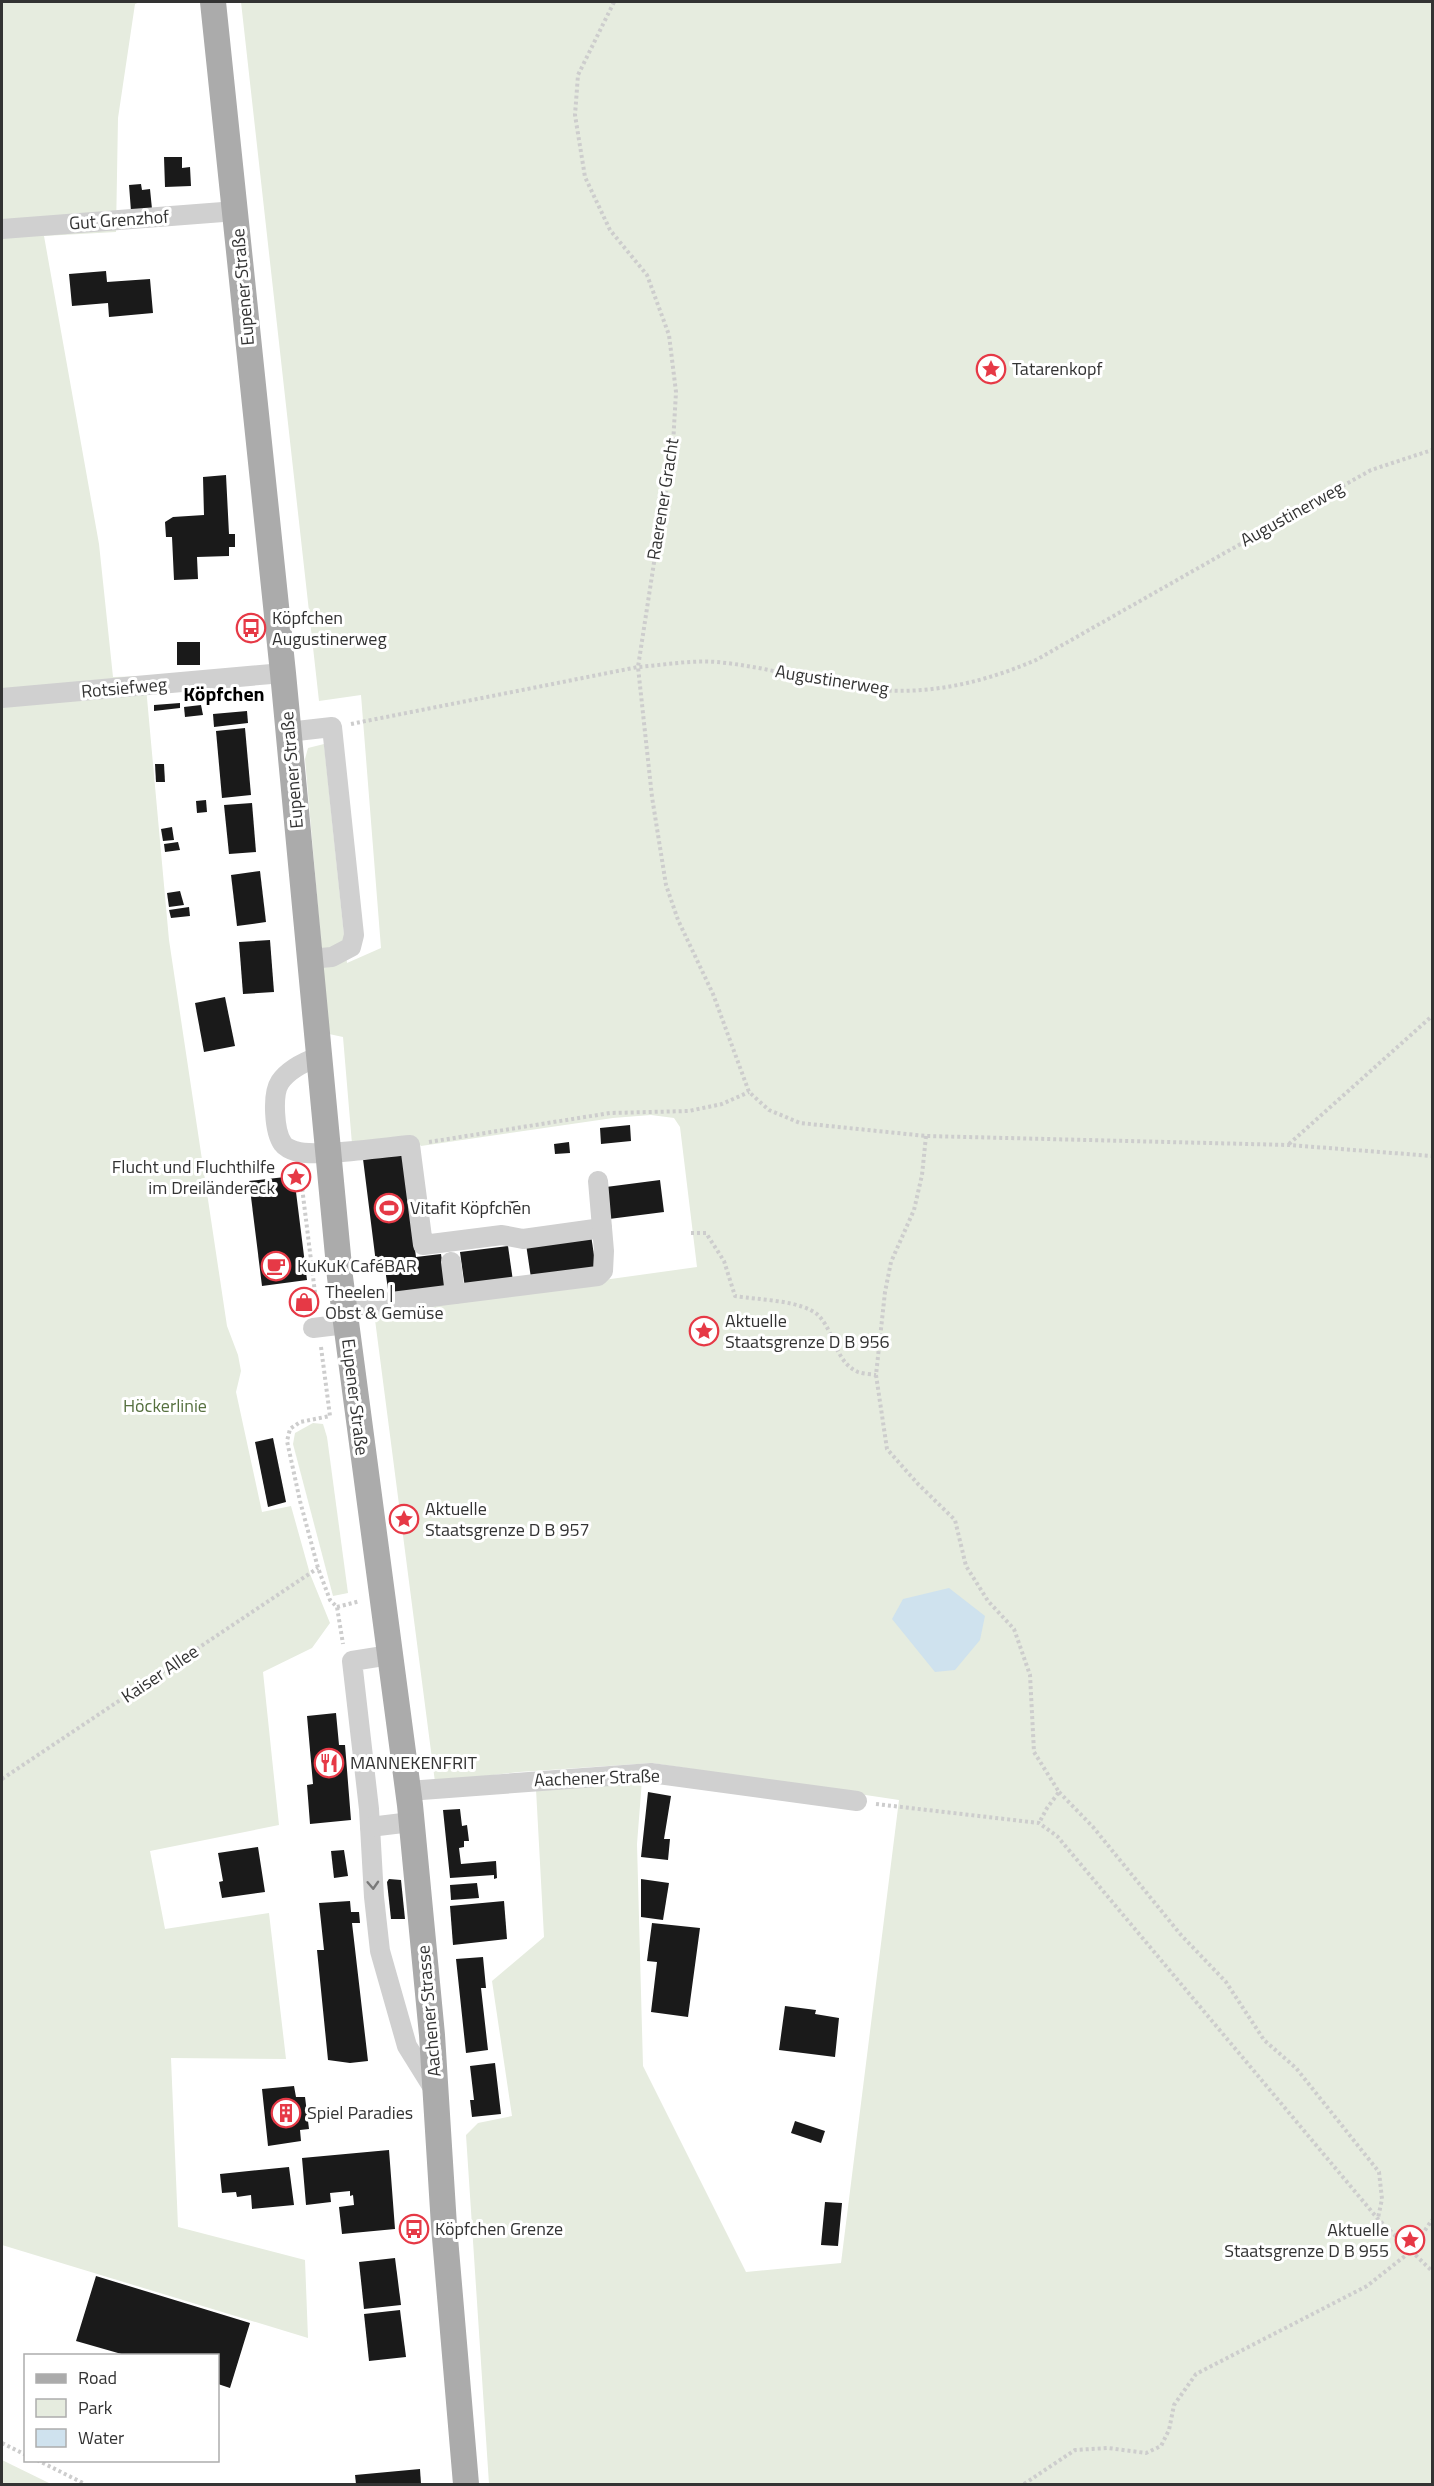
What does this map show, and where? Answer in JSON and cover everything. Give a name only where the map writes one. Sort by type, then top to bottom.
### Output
[{"type":"main road","name":"Eupener Straße","points":[[213,2],[283,673],[327,1152],[345,1316],[374,1539]]},
{"type":"main road","name":"Aachener Strasse","points":[[374,1539],[408,1791],[436,2093],[444,2226],[466,2484]]},
{"type":"lane","name":"Gut Grenzhof","points":[[2,229],[236,211]]},
{"type":"lane","name":"Rotsiefweg","points":[[2,698],[283,673]]},
{"type":"lane","points":[[288,732],[332,727],[354,935],[351,946],[332,957],[309,959]]},
{"type":"lane","points":[[318,1057],[299,1064],[281,1080],[275,1092],[279,1135],[284,1146],[297,1152],[327,1152],[411,1145],[423,1245],[502,1235],[523,1239],[602,1228]]},
{"type":"lane","points":[[316,1328],[345,1316],[455,1294],[598,1276],[603,1271],[598,1181]]},
{"type":"lane","points":[[451,1262],[455,1294]]},
{"type":"lane","points":[[390,1655],[352,1661],[370,1827],[374,1897],[380,1951],[407,2046],[436,2093]]},
{"type":"lane","name":"Aachener Straße","points":[[408,1791],[651,1773],[857,1801]]},
{"type":"lane","points":[[370,1827],[411,1822]]},
{"type":"path","name":"Raerener Gracht","points":[[614,2],[578,75],[575,115],[585,177],[610,230],[647,275],[669,335],[676,392],[672,462],[657,540],[638,667],[652,797],[666,885],[678,920],[713,994],[749,1092]]},
{"type":"path","name":"Augustinerweg","points":[[332,727],[638,667],[715,662],[862,689],[900,691],[967,684],[1002,675],[1036,660],[1362,476],[1432,450]]},
{"type":"path","points":[[1289,1145],[1432,1016]]},
{"type":"path","points":[[411,1145],[610,1113],[689,1111],[722,1104],[749,1092],[769,1110],[800,1123],[926,1136],[1289,1145],[1432,1156]]},
{"type":"path","points":[[926,1136],[915,1210],[891,1262],[876,1375],[887,1449],[918,1484],[955,1520],[966,1566],[988,1601],[1014,1629],[1030,1676],[1034,1752],[1059,1792],[1093,1827],[1181,1935],[1226,1982],[1264,2040],[1296,2068],[1379,2172],[1382,2199],[1378,2219]]},
{"type":"path","points":[[297,1152],[316,1328],[330,1416],[300,1422],[290,1429],[287,1441],[318,1568],[330,1600],[337,1607],[344,1653],[352,1661]]},
{"type":"path","points":[[691,1233],[706,1233],[724,1261],[735,1296],[797,1303],[818,1315],[832,1337],[841,1358],[858,1372],[876,1375]]},
{"type":"path","name":"Kaiser Allee","points":[[2,1779],[318,1568]]},
{"type":"path","points":[[337,1607],[360,1601]]},
{"type":"path","points":[[1039,1823],[1059,1792]]},
{"type":"path","points":[[857,1801],[1039,1823],[1057,1836],[1378,2219],[1432,2271]]},
{"type":"path","points":[[1024,2484],[1075,2450],[1108,2448],[1146,2453],[1161,2446],[1169,2430],[1174,2405],[1196,2374],[1367,2286],[1410,2252],[1432,2220]]},
{"type":"path","points":[[1427,2267],[1432,2265]]},
{"type":"path","points":[[2,2443],[24,2454]]},
{"type":"path","points":[[41,2462],[86,2484]]},
{"type":"green space","name":"Höckerlinie","points":[[2,2],[140,2],[135,4],[118,118],[116,232],[44,236],[99,544],[113,677],[145,676],[169,940],[227,1326],[238,1355],[241,1371],[236,1392],[262,1512],[291,1506],[310,1574],[330,1623],[312,1648],[263,1672],[279,1825],[150,1851],[165,1929],[269,1913],[286,2059],[171,2058],[178,2227],[305,2260],[308,2338],[2,2245]]},
{"type":"green space","points":[[241,2],[1432,2],[1432,2484],[489,2484],[466,2135],[478,2123],[512,2116],[492,1981],[544,1937],[536,1789],[642,1780],[637,1844],[643,2066],[746,2272],[841,2263],[899,1800],[652,1763],[519,1772],[435,1782],[374,1312],[697,1267],[680,1127],[674,1118],[651,1115],[613,1118],[421,1146],[415,1139],[352,1144],[343,1037],[329,1034],[305,759],[308,748],[324,744],[347,963],[381,948],[361,695],[319,701]]},
{"type":"green space","points":[[313,1423],[323,1424],[327,1437],[348,1593],[333,1596],[293,1444],[295,1433]]},
{"type":"green space","points":[[2,2460],[51,2484],[2,2484]]},
{"type":"water","points":[[949,1588],[985,1616],[980,1640],[955,1670],[935,1672],[892,1619],[903,1599]]},
{"type":"building","points":[[164,157],[182,157],[182,168],[190,167],[191,186],[165,187]]},
{"type":"building","points":[[141,184],[142,190],[150,189],[152,209],[131,211],[129,185]]},
{"type":"building","points":[[106,271],[107,282],[150,279],[153,313],[109,317],[108,303],[72,306],[69,274]]},
{"type":"building","points":[[226,475],[229,534],[235,534],[235,547],[229,547],[229,556],[197,557],[198,579],[174,580],[172,537],[166,537],[165,522],[173,517],[204,515],[203,477]]},
{"type":"building","points":[[177,642],[200,642],[200,665],[177,665]]},
{"type":"building","points":[[180,703],[180,708],[154,711],[154,705]]},
{"type":"building","points":[[201,705],[203,715],[185,717],[184,707]]},
{"type":"building","points":[[247,711],[248,723],[214,727],[213,714]]},
{"type":"building","points":[[245,728],[251,795],[222,798],[216,731]]},
{"type":"building","points":[[155,764],[164,764],[165,782],[156,782]]},
{"type":"building","points":[[206,800],[207,812],[197,813],[196,801]]},
{"type":"building","points":[[252,803],[256,852],[229,854],[224,805]]},
{"type":"building","points":[[172,827],[174,840],[163,841],[161,829]]},
{"type":"building","points":[[178,842],[180,850],[165,852],[164,844]]},
{"type":"building","points":[[260,871],[266,922],[237,926],[231,875]]},
{"type":"building","points":[[180,891],[184,905],[169,907],[167,893]]},
{"type":"building","points":[[189,907],[190,916],[171,918],[169,910]]},
{"type":"building","points":[[270,940],[274,992],[243,994],[239,942]]},
{"type":"building","points":[[225,997],[235,1046],[204,1052],[195,1003]]},
{"type":"building","points":[[630,1125],[631,1141],[601,1144],[600,1128]]},
{"type":"building","points":[[569,1142],[570,1153],[555,1154],[554,1144]]},
{"type":"building","name":"Vitafit Köpfchen","points":[[402,1153],[416,1257],[441,1254],[446,1289],[389,1296],[384,1262],[376,1263],[363,1159]]},
{"type":"building","points":[[294,1176],[307,1280],[262,1286],[249,1181]]},
{"type":"building","points":[[660,1180],[664,1212],[609,1219],[606,1187]]},
{"type":"building","points":[[518,1201],[519,1212],[505,1213],[504,1202]]},
{"type":"building","points":[[591,1235],[596,1269],[531,1278],[526,1244]]},
{"type":"building","points":[[508,1246],[513,1281],[465,1288],[460,1252]]},
{"type":"building","points":[[296,1292],[308,1292],[307,1304],[314,1303],[315,1313],[296,1313],[296,1309],[291,1309],[291,1303],[296,1303]]},
{"type":"building","points":[[273,1438],[286,1502],[268,1507],[255,1442]]},
{"type":"building","points":[[336,1713],[339,1745],[345,1745],[351,1820],[310,1824],[307,1785],[313,1784],[307,1716]]},
{"type":"building","points":[[648,1792],[671,1796],[664,1839],[670,1839],[668,1860],[641,1857]]},
{"type":"building","points":[[460,1809],[462,1826],[467,1825],[469,1841],[464,1841],[464,1847],[459,1848],[461,1864],[496,1861],[497,1878],[494,1879],[494,1875],[450,1878],[443,1810]]},
{"type":"building","points":[[258,1847],[265,1892],[222,1898],[219,1882],[223,1881],[218,1853]]},
{"type":"building","points":[[344,1850],[348,1876],[334,1878],[331,1851]]},
{"type":"building","points":[[389,1879],[401,1880],[405,1919],[391,1919],[387,1882]]},
{"type":"building","points":[[641,1879],[669,1883],[663,1920],[641,1917]]},
{"type":"building","points":[[477,1883],[479,1898],[451,1900],[450,1885]]},
{"type":"building","points":[[350,1901],[351,1912],[359,1912],[360,1923],[352,1923],[368,2061],[350,2063],[328,2060],[317,1950],[324,1950],[319,1903]]},
{"type":"building","points":[[504,1901],[507,1939],[453,1945],[450,1906]]},
{"type":"building","points":[[652,1923],[700,1928],[688,2017],[651,2012],[657,1962],[647,1961]]},
{"type":"building","points":[[483,1957],[486,1988],[481,1988],[488,2050],[466,2053],[456,1959]]},
{"type":"building","points":[[785,2006],[816,2010],[815,2014],[839,2018],[835,2057],[779,2050]]},
{"type":"building","points":[[495,2063],[501,2114],[472,2117],[470,2100],[474,2100],[470,2066]]},
{"type":"building","name":"Spiel Paradies","points":[[294,2086],[296,2097],[305,2097],[309,2129],[300,2130],[301,2141],[268,2146],[262,2089]]},
{"type":"building","points":[[795,2121],[825,2131],[821,2143],[791,2133]]},
{"type":"building","points":[[389,2150],[395,2229],[342,2234],[339,2207],[354,2205],[350,2191],[330,2193],[331,2202],[306,2205],[302,2158]]},
{"type":"building","points":[[289,2167],[294,2205],[252,2209],[251,2195],[237,2197],[236,2192],[222,2193],[220,2174]]},
{"type":"building","points":[[825,2202],[842,2203],[838,2246],[821,2245]]},
{"type":"building","points":[[395,2258],[401,2305],[364,2309],[359,2262]]},
{"type":"building","points":[[96,2276],[250,2323],[230,2388],[219,2384],[219,2354],[122,2354],[76,2341]]},
{"type":"building","points":[[400,2310],[406,2357],[369,2361],[364,2314]]},
{"type":"building","points":[[420,2469],[421,2484],[356,2484],[355,2475]]},
{"type":"place","name":"Tatarenkopf","points":[[991,369]]},
{"type":"place","name":"Köpfchen Augustinerweg","points":[[251,628]]},
{"type":"place","name":"Flucht und Fluchthilfe im Dreiländereck","points":[[296,1177]]},
{"type":"place","name":"Vitafit Köpfchen","points":[[389,1208]]},
{"type":"place","name":"KuKuK CaféBAR","points":[[276,1266]]},
{"type":"place","name":"Theelen | Obst & Gemüse","points":[[304,1302]]},
{"type":"place","name":"Aktuelle Staatsgrenze D B 956","points":[[704,1331]]},
{"type":"place","name":"Aktuelle Staatsgrenze D B 957","points":[[404,1519]]},
{"type":"place","name":"MANNEKENFRIT","points":[[329,1763]]},
{"type":"place","name":"Spiel Paradies","points":[[286,2113]]},
{"type":"place","name":"Köpfchen Grenze","points":[[414,2229]]},
{"type":"place","name":"Aktuelle Staatsgrenze D B 955","points":[[1410,2240]]},
{"type":"district","name":"Köpfchen","points":[[224,694]]}]
